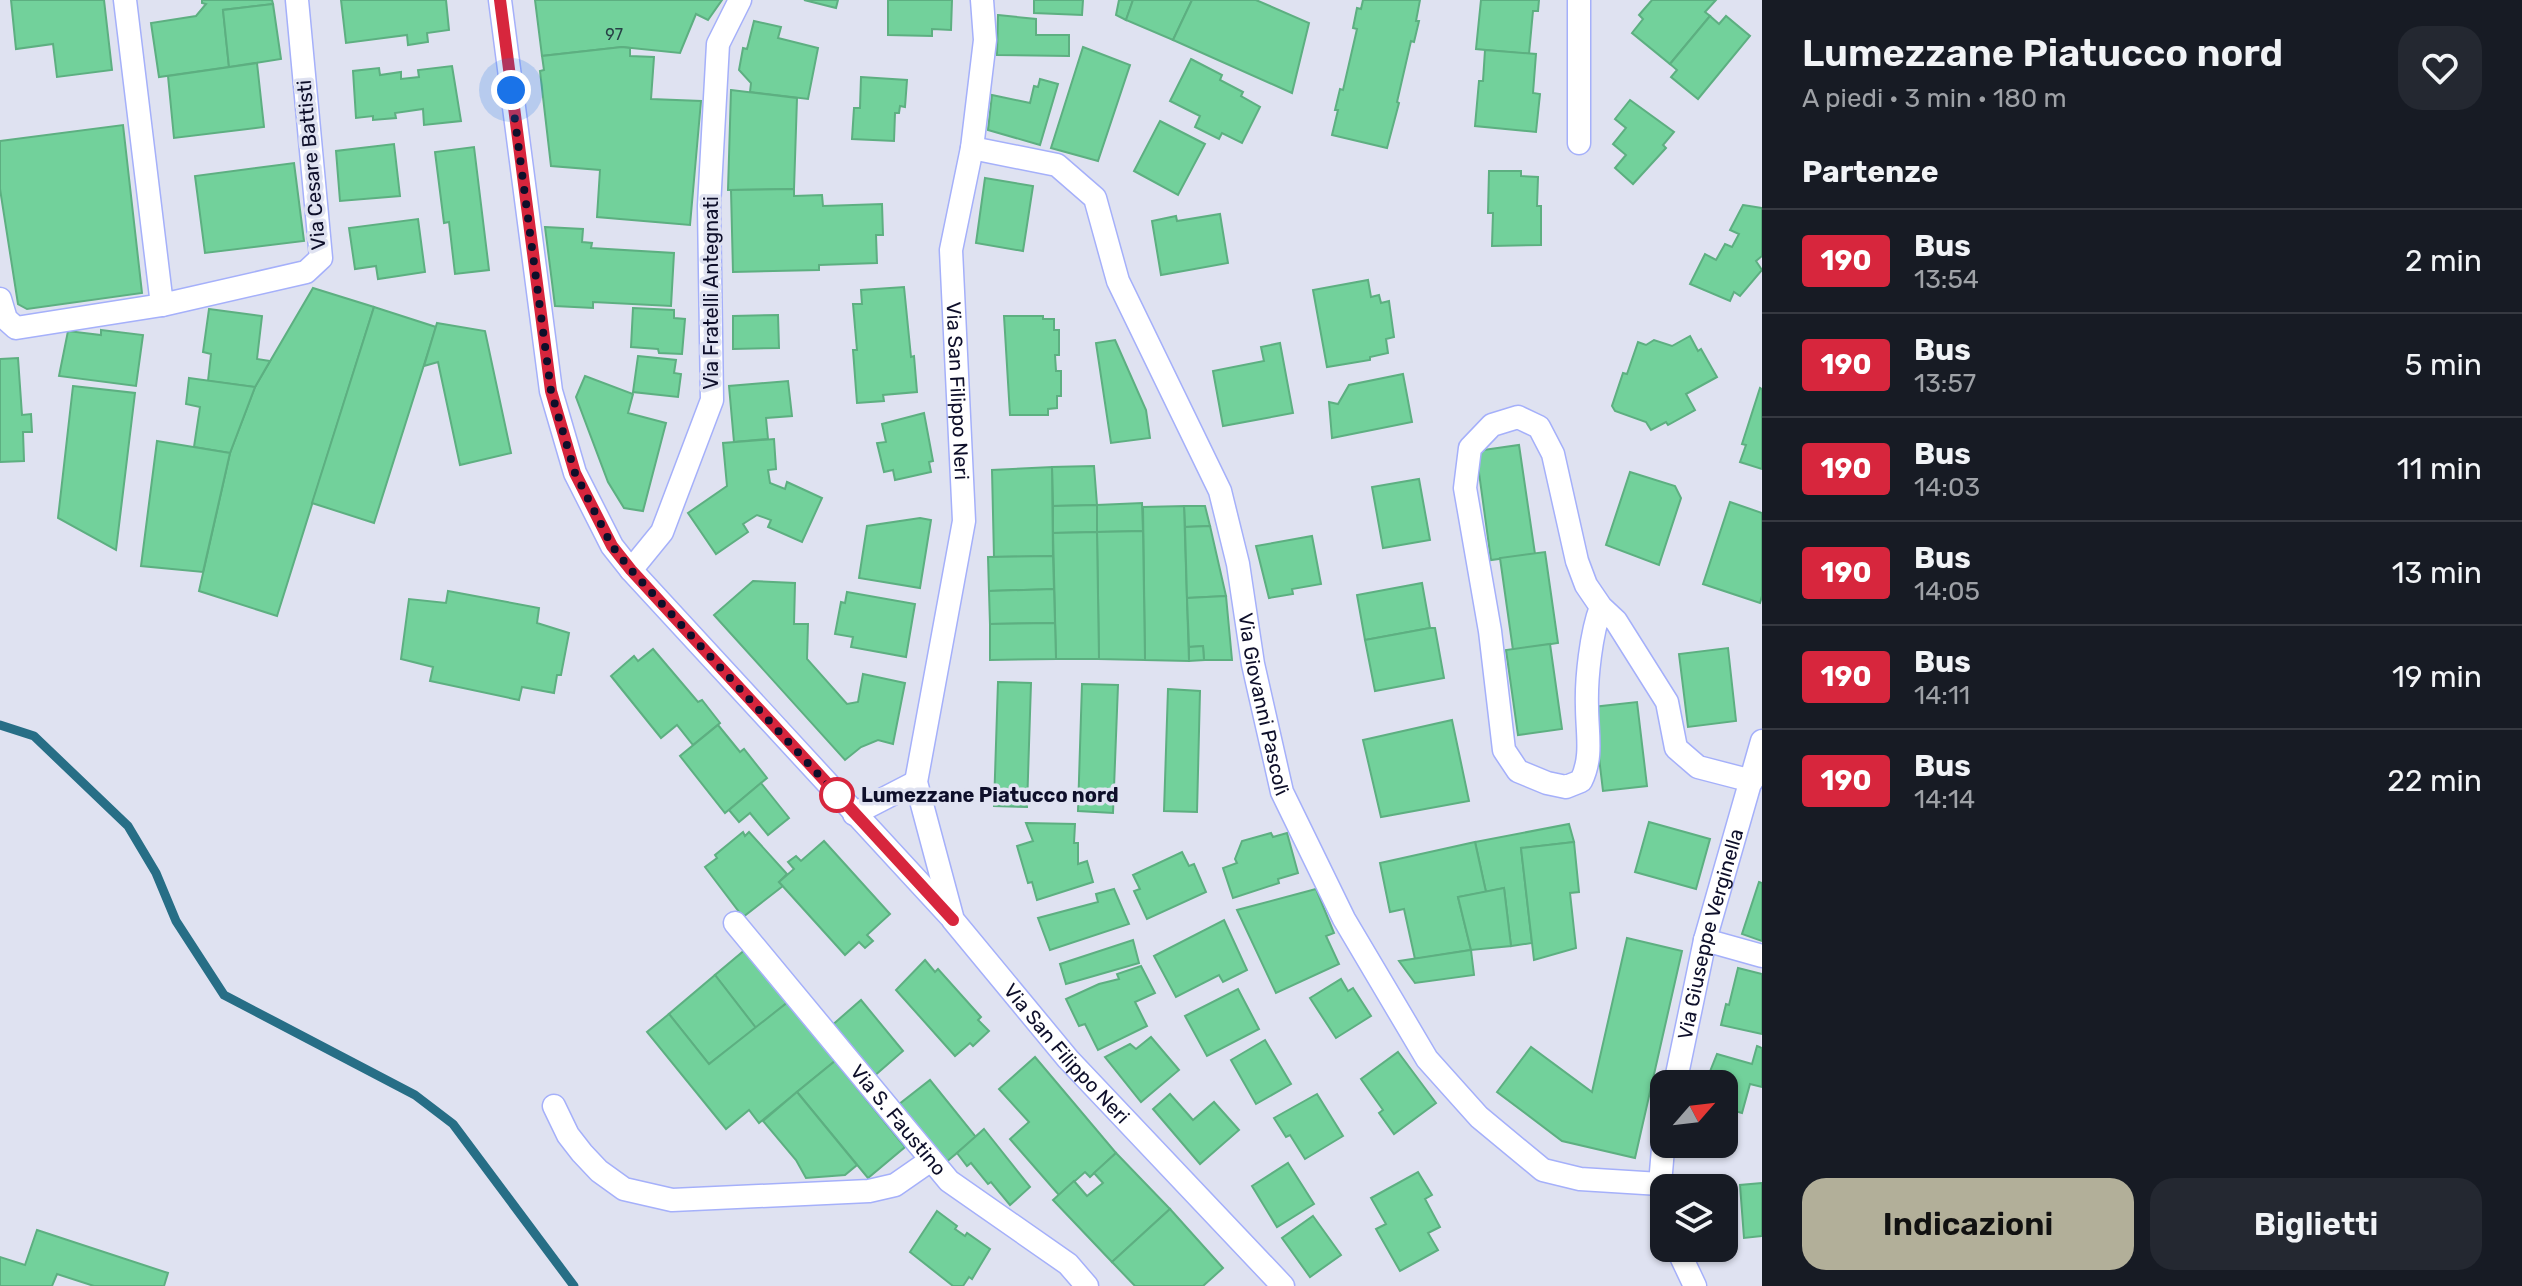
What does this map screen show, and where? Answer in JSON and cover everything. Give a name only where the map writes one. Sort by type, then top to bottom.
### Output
[{"type":"street","points":[[125,0],[162,305]]},
{"type":"street","name":"Via Cesare Battisti","points":[[0,299],[6,319],[16,328],[162,305],[306,272],[321,258],[297,0]]},
{"type":"street","points":[[500,0],[551,391],[575,473],[612,546],[631,570],[953,920]]},
{"type":"street","name":"Via Fratelli Antegnati","points":[[631,570],[662,532],[712,400],[709,206],[718,44],[740,0]]},
{"type":"street","name":"Via San Filippo Neri","points":[[982,0],[985,40],[972,148],[951,250],[964,521],[916,782],[953,920],[1068,1059],[1283,1286]]},
{"type":"street","points":[[1579,0],[1579,143]]},
{"type":"street","name":"Via Giovanni Pascoli","points":[[972,148],[1057,165],[1095,198],[1118,281],[1220,491],[1238,564],[1253,664],[1282,792],[1344,919],[1427,1059],[1479,1117],[1543,1170],[1650,1190]]},
{"type":"street","points":[[1601,607],[1596,620],[1586,702],[1589,765],[1581,781],[1566,787],[1518,771],[1504,750],[1490,631],[1465,488],[1470,448],[1492,425],[1518,417],[1539,427],[1553,454],[1577,561],[1586,585],[1601,607],[1616,621],[1667,702],[1676,748],[1698,767],[1752,781]]},
{"type":"street","name":"Via Giuseppe Verginella","points":[[1678,1070],[1705,940],[1762,741]]},
{"type":"street","points":[[854,814],[916,782]]},
{"type":"street","name":"Via S. Faustino","points":[[735,923],[949,1181],[1068,1264],[1087,1286]]},
{"type":"street","points":[[1705,940],[1762,956]]},
{"type":"street","points":[[554,1106],[568,1135],[599,1171],[624,1189],[672,1200],[869,1191],[895,1185],[931,1160]]},
{"type":"street","points":[[1684,1262],[1695,1286]]},
{"type":"building","points":[[11,0],[104,0],[112,70],[57,77],[53,44],[16,49]]},
{"type":"building","points":[[202,0],[272,0],[273,4],[223,10],[229,67],[159,77],[151,23],[196,16],[206,4]]},
{"type":"building","points":[[341,0],[446,0],[449,30],[427,33],[428,42],[408,45],[407,35],[346,43]]},
{"type":"building","points":[[535,0],[722,0],[708,20],[696,14],[680,53],[622,47],[542,56]]},
{"type":"building","points":[[804,0],[838,0],[836,8]]},
{"type":"building","points":[[888,0],[952,0],[951,30],[932,29],[932,36],[888,35]]},
{"type":"building","points":[[1034,0],[1083,0],[1082,15],[1034,13]]},
{"type":"building","points":[[1119,0],[1133,0],[1126,20],[1116,15]]},
{"type":"building","points":[[1133,0],[1192,0],[1173,40],[1126,20]]},
{"type":"building","points":[[1192,0],[1256,0],[1309,23],[1292,93],[1173,40]]},
{"type":"building","points":[[1363,0],[1420,0],[1416,21],[1419,21],[1414,42],[1411,41],[1387,148],[1332,135],[1338,110],[1335,110],[1340,89],[1343,90],[1357,29],[1353,28],[1357,8],[1361,9]]},
{"type":"building","points":[[1481,0],[1539,0],[1538,11],[1533,11],[1529,54],[1476,49]]},
{"type":"building","points":[[1652,0],[1716,0],[1705,12],[1710,16],[1670,64],[1632,33],[1643,19],[1639,15]]},
{"type":"building","points":[[273,4],[281,59],[229,67],[223,10]]},
{"type":"building","points":[[998,15],[1036,19],[1036,35],[1069,35],[1069,56],[997,55]]},
{"type":"building","points":[[1710,16],[1719,24],[1726,16],[1750,36],[1698,99],[1671,77],[1677,70],[1670,64]]},
{"type":"building","points":[[754,21],[781,27],[778,38],[818,48],[808,99],[750,92],[751,83],[739,70],[743,48],[747,49]]},
{"type":"building","points":[[1083,47],[1130,65],[1098,161],[1051,148]]},
{"type":"building","points":[[630,48],[630,56],[654,57],[651,99],[701,101],[690,225],[597,217],[600,170],[551,166],[540,71],[544,70],[542,56]]},
{"type":"building","points":[[1485,50],[1536,54],[1533,93],[1540,94],[1536,132],[1475,126]]},
{"type":"building","points":[[1191,59],[1222,75],[1220,80],[1243,92],[1241,96],[1260,107],[1242,143],[1222,133],[1219,139],[1195,127],[1200,116],[1170,101]]},
{"type":"building","points":[[257,63],[264,127],[174,138],[168,76]]},
{"type":"building","points":[[452,66],[461,121],[424,125],[423,109],[395,113],[396,118],[356,118],[353,71],[379,68],[380,75],[401,72],[401,79],[419,77],[418,70]]},
{"type":"building","points":[[861,77],[907,80],[905,107],[900,106],[899,113],[895,113],[894,141],[852,139],[854,108],[860,108]]},
{"type":"building","points":[[1040,79],[1058,84],[1040,145],[988,130],[992,95],[1030,103],[1034,86],[1038,87]]},
{"type":"building","points":[[731,90],[797,98],[794,189],[728,190]]},
{"type":"building","points":[[1630,100],[1674,132],[1663,145],[1666,148],[1633,184],[1615,168],[1626,155],[1613,144],[1626,128],[1615,119]]},
{"type":"building","points":[[1160,121],[1205,144],[1178,195],[1134,171]]},
{"type":"building","points":[[123,125],[142,293],[27,309],[18,304],[0,189],[0,141]]},
{"type":"building","points":[[394,144],[400,196],[340,201],[336,151]]},
{"type":"building","points":[[474,147],[489,270],[455,274],[449,222],[444,223],[435,152]]},
{"type":"building","points":[[294,163],[304,241],[205,253],[195,176]]},
{"type":"building","points":[[1489,171],[1521,171],[1521,176],[1538,177],[1541,245],[1492,246],[1493,213],[1488,213]]},
{"type":"building","points":[[985,178],[1033,186],[1023,251],[976,243]]},
{"type":"building","points":[[794,189],[794,196],[822,195],[823,206],[882,204],[883,235],[876,235],[877,263],[819,265],[819,270],[733,272],[731,190]]},
{"type":"building","points":[[1743,205],[1762,208],[1762,256],[1756,261],[1762,270],[1740,296],[1734,292],[1730,301],[1690,284],[1705,254],[1716,260],[1725,244],[1732,247],[1739,234],[1730,230]]},
{"type":"building","points":[[1220,214],[1228,263],[1161,275],[1152,221],[1176,216],[1177,221]]},
{"type":"building","points":[[418,219],[425,272],[378,279],[376,266],[355,269],[349,228]]},
{"type":"building","points":[[545,227],[583,229],[582,242],[592,243],[591,248],[674,253],[671,306],[593,302],[593,308],[555,306]]},
{"type":"building","points":[[1368,280],[1371,297],[1379,295],[1381,303],[1389,301],[1394,337],[1386,339],[1388,353],[1370,357],[1370,360],[1327,367],[1313,290]]},
{"type":"building","points":[[904,287],[917,392],[883,395],[884,401],[857,403],[853,304],[862,304],[861,290]]},
{"type":"building","points":[[313,288],[374,307],[277,616],[199,591],[230,453],[255,387]]},
{"type":"building","points":[[374,307],[436,327],[374,523],[312,503]]},
{"type":"building","points":[[633,308],[674,310],[674,318],[685,319],[682,354],[631,347]]},
{"type":"building","points":[[209,309],[262,316],[257,359],[270,361],[255,387],[208,381],[211,354],[203,352]]},
{"type":"building","points":[[778,315],[779,348],[733,349],[733,316]]},
{"type":"building","points":[[1004,316],[1043,316],[1043,319],[1054,319],[1054,330],[1059,330],[1059,355],[1055,355],[1056,371],[1061,371],[1061,396],[1057,396],[1057,408],[1048,409],[1048,415],[1010,415]]},
{"type":"building","points":[[437,323],[485,331],[511,453],[460,465],[438,362],[424,366]]},
{"type":"building","points":[[101,330],[143,335],[136,386],[59,376],[68,331],[101,335]]},
{"type":"building","points":[[1690,336],[1717,377],[1686,394],[1695,410],[1668,425],[1666,422],[1651,430],[1646,422],[1615,411],[1612,406],[1623,373],[1627,374],[1638,342],[1646,345],[1654,340],[1672,346]]},
{"type":"building","points":[[1115,340],[1146,410],[1150,438],[1111,443],[1096,343]]},
{"type":"building","points":[[1280,343],[1293,413],[1223,426],[1213,371],[1264,361],[1261,347]]},
{"type":"building","points":[[638,356],[676,360],[674,373],[681,374],[678,397],[633,392]]},
{"type":"building","points":[[18,358],[22,415],[31,414],[32,432],[23,432],[24,461],[0,462],[0,359]]},
{"type":"building","points":[[1403,374],[1412,422],[1332,438],[1329,402],[1338,404],[1349,385]]},
{"type":"building","points":[[585,376],[633,394],[628,413],[666,423],[643,511],[624,508],[608,482],[576,397]]},
{"type":"building","points":[[189,378],[255,387],[230,453],[194,447],[200,407],[186,404]]},
{"type":"building","points":[[788,381],[792,416],[766,418],[768,439],[734,442],[729,386]]},
{"type":"building","points":[[73,386],[135,393],[116,550],[58,518]]},
{"type":"building","points":[[1760,388],[1762,469],[1740,462],[1746,445],[1742,444]]},
{"type":"building","points":[[924,413],[933,461],[929,462],[931,472],[895,480],[893,470],[884,472],[877,443],[886,442],[882,424]]},
{"type":"building","points":[[774,439],[776,469],[768,470],[770,483],[785,489],[787,482],[822,498],[802,542],[768,527],[771,520],[757,515],[743,524],[748,532],[716,554],[688,513],[727,486],[723,443]]},
{"type":"building","points":[[157,441],[230,453],[203,572],[141,566]]},
{"type":"building","points":[[1519,445],[1535,554],[1491,560],[1476,451]]},
{"type":"building","points":[[1094,466],[1097,505],[1053,506],[1052,467]]},
{"type":"building","points":[[1052,467],[1053,556],[994,557],[992,470]]},
{"type":"building","points":[[1630,472],[1675,486],[1681,498],[1659,565],[1606,545]]},
{"type":"building","points":[[1419,479],[1430,540],[1383,548],[1372,487]]},
{"type":"building","points":[[1730,502],[1762,513],[1760,603],[1703,584]]},
{"type":"building","points":[[1142,503],[1143,531],[1097,532],[1097,505]]},
{"type":"building","points":[[1097,505],[1097,532],[1053,533],[1053,506]]},
{"type":"building","points":[[1184,506],[1205,506],[1210,526],[1185,527]]},
{"type":"building","points":[[1184,506],[1189,661],[1145,660],[1143,507]]},
{"type":"building","points":[[920,518],[931,520],[920,588],[859,578],[867,526]]},
{"type":"building","points":[[1210,526],[1226,596],[1187,598],[1185,527]]},
{"type":"building","points":[[1143,531],[1145,660],[1099,659],[1097,532]]},
{"type":"building","points":[[1097,532],[1099,659],[1056,659],[1053,533]]},
{"type":"building","points":[[1312,536],[1321,584],[1292,589],[1293,594],[1269,598],[1256,546]]},
{"type":"building","points":[[1545,552],[1558,643],[1513,650],[1500,558]]},
{"type":"building","points":[[1053,556],[1054,589],[989,591],[988,557]]},
{"type":"building","points":[[753,581],[795,583],[794,624],[808,624],[807,659],[847,704],[858,702],[863,674],[905,683],[893,744],[878,740],[861,747],[845,760],[714,615]]},
{"type":"building","points":[[1422,583],[1430,628],[1365,640],[1357,595]]},
{"type":"building","points":[[1054,589],[1055,623],[990,624],[989,591]]},
{"type":"building","points":[[448,591],[539,608],[537,623],[569,633],[561,675],[557,675],[554,693],[522,687],[519,700],[430,681],[433,667],[401,659],[409,599],[446,603]]},
{"type":"building","points":[[847,592],[915,604],[906,657],[851,647],[853,637],[835,634],[841,602],[845,603]]},
{"type":"building","points":[[1226,596],[1232,660],[1204,660],[1203,646],[1189,647],[1187,598]]},
{"type":"building","points":[[1055,623],[1056,659],[990,660],[990,624]]},
{"type":"building","points":[[1435,628],[1444,678],[1375,691],[1365,640]]},
{"type":"building","points":[[1550,644],[1562,729],[1518,735],[1506,650]]},
{"type":"building","points":[[1203,646],[1204,660],[1189,661],[1189,647]]},
{"type":"building","points":[[1728,648],[1736,721],[1688,727],[1679,654]]},
{"type":"building","points":[[653,649],[720,723],[693,745],[677,725],[661,738],[611,676],[634,656],[638,661]]},
{"type":"building","points":[[998,682],[1031,683],[1027,807],[994,806]]},
{"type":"building","points":[[1082,684],[1118,685],[1113,813],[1078,811]]},
{"type":"building","points":[[1168,689],[1200,691],[1197,812],[1164,811]]},
{"type":"building","points":[[1637,702],[1647,786],[1603,791],[1593,707]]},
{"type":"building","points":[[1452,720],[1469,801],[1381,817],[1363,740]]},
{"type":"building","points":[[718,725],[740,752],[744,749],[767,778],[725,813],[680,756]]},
{"type":"building","points":[[761,783],[789,818],[768,835],[750,813],[739,822],[729,810]]},
{"type":"building","points":[[1649,822],[1710,839],[1696,889],[1635,872]]},
{"type":"building","points":[[1026,823],[1075,824],[1074,843],[1078,843],[1078,864],[1087,861],[1093,882],[1037,900],[1032,882],[1028,883],[1017,846],[1033,841]]},
{"type":"building","points":[[1569,824],[1574,842],[1521,848],[1532,943],[1511,946],[1504,888],[1486,892],[1475,842]]},
{"type":"building","points":[[743,832],[745,836],[749,832],[787,874],[779,882],[783,886],[743,917],[705,867]]},
{"type":"building","points":[[1271,833],[1273,837],[1287,833],[1298,873],[1278,879],[1279,883],[1233,898],[1223,868],[1237,863],[1235,859],[1242,841]]},
{"type":"building","points":[[824,841],[890,914],[867,935],[873,941],[865,948],[859,942],[845,955],[779,882],[794,869],[788,862],[796,856],[801,861]]},
{"type":"building","points":[[1475,842],[1486,892],[1458,897],[1471,950],[1415,959],[1404,909],[1390,912],[1380,863]]},
{"type":"building","points":[[1574,842],[1579,892],[1570,893],[1576,948],[1534,960],[1521,848]]},
{"type":"building","points":[[1182,852],[1189,866],[1194,864],[1206,892],[1147,919],[1134,891],[1140,889],[1133,875]]},
{"type":"building","points":[[1759,882],[1762,883],[1762,941],[1742,934]]},
{"type":"building","points":[[1504,888],[1511,946],[1471,950],[1458,897]]},
{"type":"building","points":[[1114,889],[1129,924],[1050,950],[1038,918],[1098,902],[1096,894]]},
{"type":"building","points":[[1316,889],[1334,933],[1326,936],[1339,964],[1276,993],[1237,910]]},
{"type":"building","points":[[1224,920],[1247,970],[1223,982],[1219,975],[1176,997],[1154,956]]},
{"type":"building","points":[[1627,938],[1682,951],[1655,1070],[1650,1070],[1650,1092],[1635,1158],[1562,1141],[1497,1092],[1531,1047],[1592,1092]]},
{"type":"building","points":[[1133,940],[1139,963],[1066,984],[1060,964]]},
{"type":"building","points":[[746,949],[788,1002],[756,1028],[715,975]]},
{"type":"building","points":[[1471,950],[1474,975],[1415,983],[1399,961]]},
{"type":"building","points":[[925,960],[935,972],[938,969],[981,1017],[978,1020],[989,1031],[973,1046],[970,1043],[955,1056],[896,990]]},
{"type":"building","points":[[1141,966],[1155,993],[1135,1002],[1147,1026],[1098,1050],[1085,1024],[1079,1026],[1066,999],[1119,979],[1117,974]]},
{"type":"building","points":[[1738,968],[1762,974],[1762,1034],[1721,1025]]},
{"type":"building","points":[[715,975],[756,1028],[709,1064],[669,1014]]},
{"type":"building","points":[[1341,979],[1348,991],[1353,988],[1371,1016],[1336,1038],[1310,998]]},
{"type":"building","points":[[1238,989],[1259,1029],[1207,1056],[1185,1016]]},
{"type":"building","points":[[861,1000],[903,1051],[873,1077],[830,1027]]},
{"type":"building","points":[[788,1002],[835,1061],[759,1123],[749,1110],[726,1129],[647,1032],[669,1014],[709,1064]]},
{"type":"building","points":[[1151,1037],[1179,1070],[1141,1102],[1105,1057],[1130,1044],[1136,1049]]},
{"type":"building","points":[[1265,1040],[1291,1084],[1256,1104],[1231,1060]]},
{"type":"building","points":[[1757,1046],[1762,1048],[1762,1087],[1750,1084],[1742,1113],[1738,1112],[1738,1070],[1711,1070],[1717,1054],[1752,1064]]},
{"type":"building","points":[[1398,1052],[1436,1103],[1394,1134],[1379,1113],[1383,1110],[1361,1079]]},
{"type":"building","points":[[1035,1057],[1116,1153],[1090,1177],[1085,1172],[1059,1195],[1010,1139],[1029,1122],[999,1089]]},
{"type":"building","points":[[835,1061],[905,1147],[868,1178],[797,1092]]},
{"type":"building","points":[[930,1080],[976,1137],[945,1163],[898,1105]]},
{"type":"building","points":[[797,1092],[857,1165],[845,1175],[806,1178],[796,1160],[763,1121]]},
{"type":"building","points":[[1170,1094],[1193,1120],[1214,1102],[1239,1130],[1200,1164],[1153,1109]]},
{"type":"building","points":[[1317,1094],[1343,1136],[1305,1159],[1290,1135],[1286,1137],[1274,1118]]},
{"type":"building","points":[[984,1129],[1030,1187],[1010,1205],[991,1182],[988,1184],[971,1163],[967,1166],[957,1153]]},
{"type":"building","points":[[1116,1153],[1170,1209],[1112,1262],[1053,1200],[1074,1181],[1087,1196],[1103,1183],[1094,1173]]},
{"type":"building","points":[[1288,1163],[1314,1204],[1277,1227],[1252,1186]]},
{"type":"building","points":[[1418,1172],[1432,1195],[1425,1199],[1440,1227],[1428,1233],[1438,1250],[1400,1271],[1376,1229],[1386,1224],[1371,1198]]},
{"type":"building","points":[[1762,1183],[1762,1236],[1744,1238],[1740,1185]]},
{"type":"building","points":[[1170,1209],[1223,1268],[1203,1286],[1135,1286],[1112,1262]]},
{"type":"building","points":[[937,1211],[957,1226],[955,1229],[965,1236],[967,1233],[990,1249],[972,1279],[969,1277],[963,1286],[953,1286],[910,1252]]},
{"type":"building","points":[[1313,1216],[1341,1255],[1310,1277],[1282,1238]]},
{"type":"building","points":[[37,1230],[168,1273],[164,1286],[94,1286],[57,1274],[52,1286],[0,1286],[0,1257],[25,1265]]},
{"type":"waterway","points":[[0,725],[34,736],[128,826],[156,873],[176,921],[224,995],[415,1095],[453,1124],[574,1286]]},
{"type":"bus line","name":"190","points":[[500,0],[551,391],[575,473],[612,546],[631,570],[953,920]]},
{"type":"place","name":"Lumezzane Piatucco nord","points":[[837,795]]},
{"type":"route","points":[[511,90],[551,391],[575,473],[612,546],[631,570],[837,795]]}]
